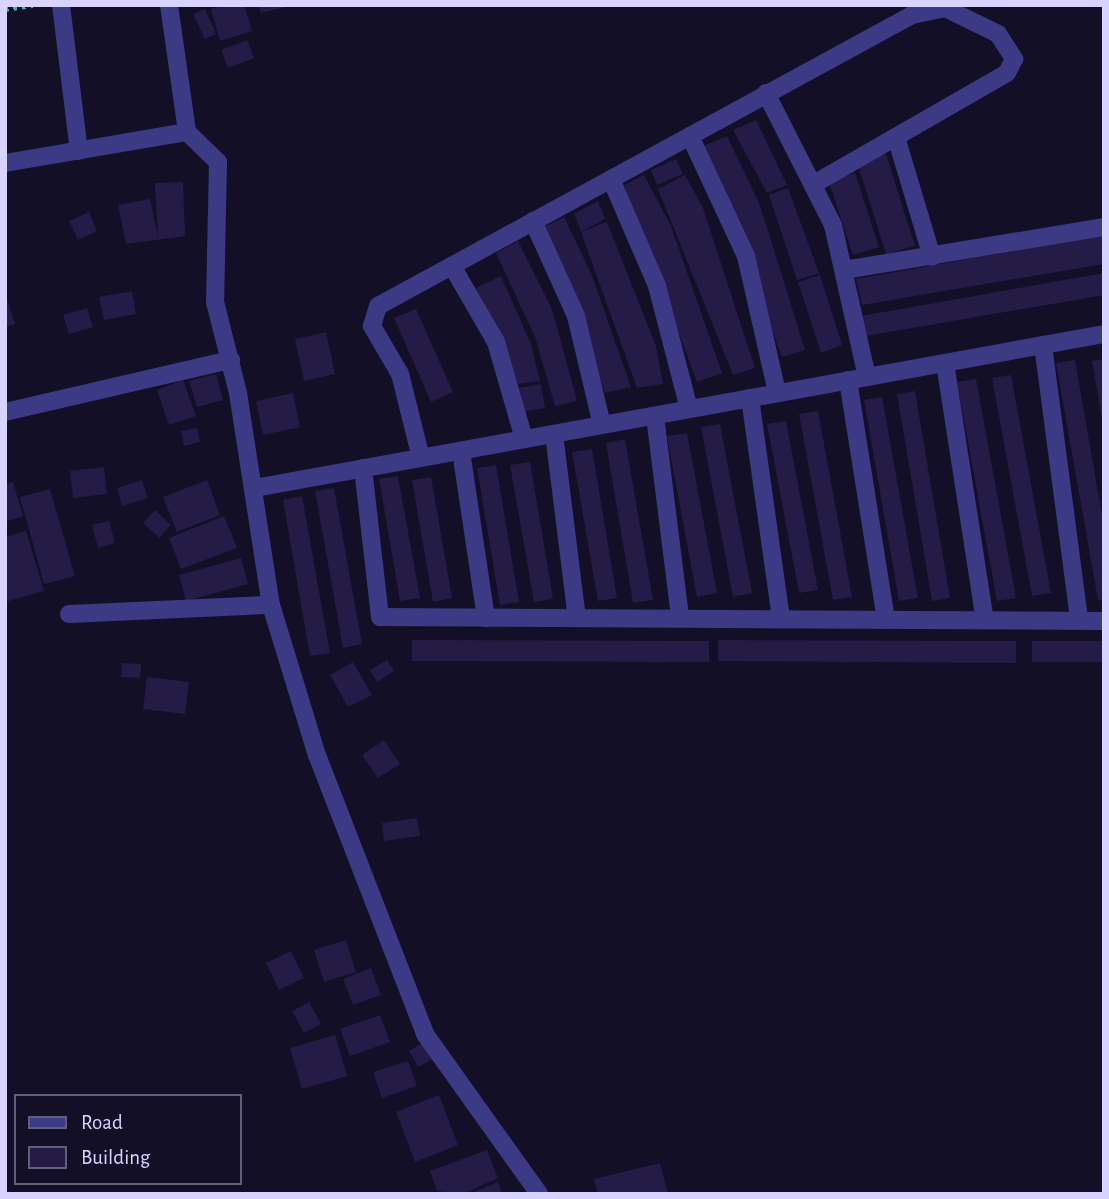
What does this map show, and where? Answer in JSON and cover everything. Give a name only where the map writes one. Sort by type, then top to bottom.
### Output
[{"type":"street","points":[[61,5],[79,151]]},
{"type":"street","points":[[169,5],[187,132],[218,162],[213,271],[254,488],[271,604],[317,755],[425,1034],[539,1194]]},
{"type":"street","points":[[421,458],[400,374],[372,326],[378,306],[912,15],[945,8],[998,34],[1014,59],[1007,73],[814,184]]},
{"type":"street","points":[[766,93],[814,184],[844,270],[867,377]]},
{"type":"street","points":[[5,163],[187,132]]},
{"type":"street","points":[[690,136],[746,256],[777,393]]},
{"type":"street","points":[[896,136],[932,257]]},
{"type":"street","points":[[611,179],[657,286],[689,410]]},
{"type":"street","points":[[533,221],[576,316],[602,425]]},
{"type":"street","points":[[844,270],[1104,227]]},
{"type":"street","points":[[452,266],[496,342],[524,439]]},
{"type":"street","points":[[254,488],[1104,334]]},
{"type":"street","points":[[1043,345],[1079,621]]},
{"type":"street","points":[[5,412],[230,360]]},
{"type":"street","points":[[945,363],[985,620]]},
{"type":"street","points":[[848,380],[886,620]]},
{"type":"street","points":[[750,398],[781,619]]},
{"type":"street","points":[[655,416],[680,618]]},
{"type":"street","points":[[554,434],[577,618]]},
{"type":"street","points":[[461,451],[486,618]]},
{"type":"street","points":[[363,468],[380,617],[1104,621]]},
{"type":"street","points":[[69,614],[271,604]]},
{"type":"path","points":[[5,9],[33,5]]},
{"type":"building","points":[[225,5],[244,5],[252,31],[220,41],[211,9]]},
{"type":"building","points":[[259,5],[290,5],[290,6],[261,13]]},
{"type":"building","points":[[205,9],[216,34],[205,39],[193,14]]},
{"type":"building","points":[[247,40],[254,58],[228,68],[221,50]]},
{"type":"building","points":[[756,120],[787,185],[767,193],[733,130]]},
{"type":"building","points":[[727,136],[760,205],[805,350],[782,357],[703,146]]},
{"type":"building","points":[[886,154],[915,246],[886,254],[857,162]]},
{"type":"building","points":[[676,159],[683,174],[657,185],[651,170]]},
{"type":"building","points":[[855,173],[879,247],[853,255],[829,182]]},
{"type":"building","points":[[644,175],[671,226],[722,373],[697,382],[624,185]]},
{"type":"building","points":[[685,175],[703,208],[755,368],[733,375],[658,189]]},
{"type":"building","points":[[183,182],[185,236],[126,244],[118,205],[150,199],[158,237],[155,183]]},
{"type":"building","points":[[788,188],[819,273],[797,280],[769,195]]},
{"type":"building","points":[[598,201],[605,219],[581,232],[574,214]]},
{"type":"building","points":[[89,212],[97,231],[78,240],[69,221]]},
{"type":"building","points":[[564,217],[591,273],[631,387],[605,393],[569,282],[542,228]]},
{"type":"building","points":[[607,222],[656,346],[663,384],[637,388],[581,232]]},
{"type":"building","points":[[1104,235],[1104,264],[862,305],[856,279]]},
{"type":"building","points":[[518,241],[552,309],[577,401],[555,406],[535,337],[496,253]]},
{"type":"building","points":[[1104,273],[1104,295],[866,336],[861,316]]},
{"type":"building","points":[[820,275],[842,345],[821,353],[798,282]]},
{"type":"building","points":[[501,276],[531,344],[540,381],[518,384],[476,288]]},
{"type":"building","points":[[132,291],[136,314],[104,320],[99,297]]},
{"type":"building","points":[[5,294],[15,324],[5,327]]},
{"type":"building","points":[[87,308],[93,327],[69,334],[63,315]]},
{"type":"building","points":[[416,309],[453,392],[431,402],[394,318]]},
{"type":"building","points":[[326,332],[335,374],[304,381],[295,339]]},
{"type":"building","points":[[1104,359],[1104,419],[1102,419],[1092,361]]},
{"type":"building","points":[[1075,360],[1104,527],[1104,599],[1098,600],[1056,363]]},
{"type":"building","points":[[216,374],[223,400],[197,407],[189,381]]},
{"type":"building","points":[[1011,375],[1051,593],[1032,596],[992,378]]},
{"type":"building","points":[[976,379],[1016,598],[997,601],[957,382]]},
{"type":"building","points":[[183,380],[196,416],[169,425],[157,390]]},
{"type":"building","points":[[541,384],[545,408],[522,412],[518,388]]},
{"type":"building","points":[[915,391],[950,598],[932,601],[897,394]]},
{"type":"building","points":[[293,393],[300,427],[263,435],[256,401]]},
{"type":"building","points":[[882,397],[918,598],[899,601],[864,400]]},
{"type":"building","points":[[818,411],[852,597],[833,600],[799,414]]},
{"type":"building","points":[[786,421],[818,590],[799,593],[767,424]]},
{"type":"building","points":[[720,424],[752,593],[733,597],[701,427]]},
{"type":"building","points":[[197,428],[200,442],[184,446],[181,431]]},
{"type":"building","points":[[687,433],[717,593],[697,597],[667,436]]},
{"type":"building","points":[[625,439],[653,600],[633,603],[606,443]]},
{"type":"building","points":[[592,449],[617,598],[598,601],[572,452]]},
{"type":"building","points":[[530,462],[553,599],[534,602],[510,465]]},
{"type":"building","points":[[496,465],[519,602],[500,605],[477,468]]},
{"type":"building","points":[[104,467],[107,494],[73,498],[70,471]]},
{"type":"building","points":[[398,476],[420,598],[400,601],[379,479]]},
{"type":"building","points":[[431,477],[452,598],[433,602],[412,480]]},
{"type":"building","points":[[142,480],[148,498],[122,506],[117,488]]},
{"type":"building","points":[[207,480],[220,515],[177,532],[163,497]]},
{"type":"building","points":[[13,482],[23,516],[5,522],[5,485]]},
{"type":"building","points":[[334,488],[362,644],[343,648],[315,491]]},
{"type":"building","points":[[50,489],[75,576],[44,584],[20,497]]},
{"type":"building","points":[[302,496],[330,653],[310,656],[283,500]]},
{"type":"building","points":[[155,510],[171,525],[159,538],[143,523]]},
{"type":"building","points":[[224,516],[237,548],[181,569],[169,538]]},
{"type":"building","points":[[109,521],[115,543],[98,548],[92,525]]},
{"type":"building","points":[[26,531],[44,591],[5,602],[5,537]]},
{"type":"building","points":[[241,558],[248,584],[186,601],[179,575]]},
{"type":"building","points":[[412,640],[709,641],[709,662],[412,661]]},
{"type":"building","points":[[718,640],[1016,641],[1016,663],[718,661]]},
{"type":"building","points":[[1032,641],[1104,641],[1104,662],[1032,662]]},
{"type":"building","points":[[387,660],[394,671],[377,682],[370,670]]},
{"type":"building","points":[[353,662],[372,695],[348,707],[330,675]]},
{"type":"building","points":[[122,663],[141,664],[140,678],[121,677]]},
{"type":"building","points":[[147,677],[189,682],[185,714],[143,709]]},
{"type":"building","points":[[384,740],[400,764],[378,778],[362,755]]},
{"type":"building","points":[[417,818],[420,836],[384,841],[382,823]]},
{"type":"building","points":[[346,940],[356,972],[324,982],[314,950]]},
{"type":"building","points":[[291,951],[304,978],[279,990],[266,963]]},
{"type":"building","points":[[371,968],[381,995],[353,1005],[343,979]]},
{"type":"building","points":[[309,1002],[321,1024],[304,1033],[292,1011]]},
{"type":"building","points":[[380,1015],[390,1042],[350,1056],[340,1029]]},
{"type":"building","points":[[335,1035],[347,1076],[302,1089],[290,1048]]},
{"type":"building","points":[[425,1041],[435,1058],[418,1067],[409,1051]]},
{"type":"building","points":[[408,1061],[417,1086],[382,1098],[373,1072]]},
{"type":"building","points":[[439,1095],[458,1145],[415,1162],[396,1112]]},
{"type":"building","points":[[487,1150],[498,1178],[463,1194],[437,1191],[430,1171]]},
{"type":"building","points":[[660,1163],[668,1194],[598,1194],[594,1179]]},
{"type":"building","points":[[498,1182],[502,1194],[469,1194]]}]
